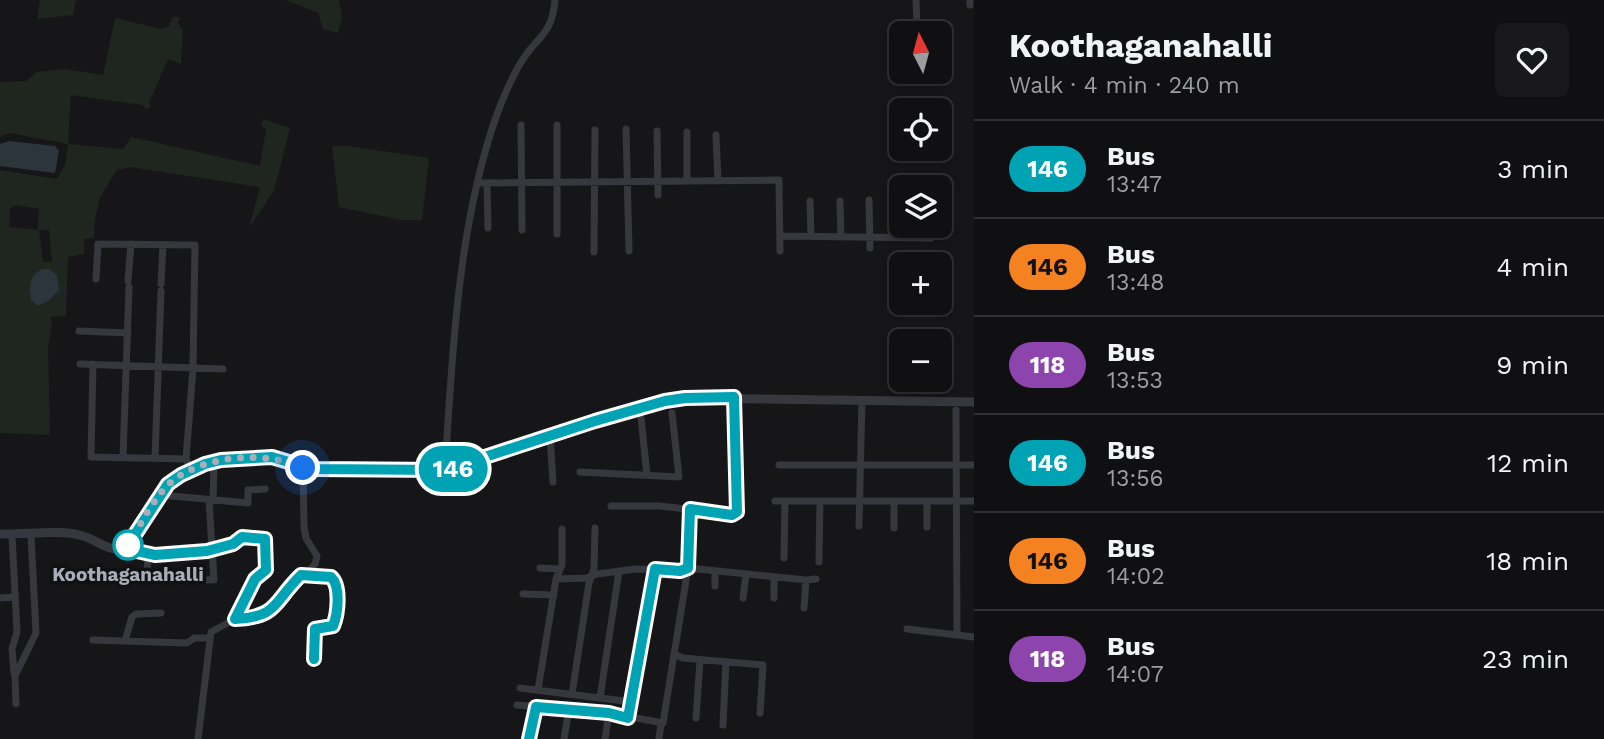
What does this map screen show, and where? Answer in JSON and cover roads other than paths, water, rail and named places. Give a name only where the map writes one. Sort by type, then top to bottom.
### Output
[{"type":"street","points":[[445,470],[466,232],[477,183],[496,117],[521,63],[551,24],[555,0]]},
{"type":"street","points":[[916,0],[917,21]]},
{"type":"street","points":[[521,125],[522,230]]},
{"type":"street","points":[[557,125],[557,234]]},
{"type":"street","points":[[626,129],[629,251]]},
{"type":"street","points":[[594,252],[595,130]]},
{"type":"street","points":[[657,131],[658,195]]},
{"type":"street","points":[[687,132],[687,181]]},
{"type":"street","points":[[716,135],[718,181]]},
{"type":"street","points":[[477,183],[779,180],[780,251]]},
{"type":"street","points":[[487,183],[488,228]]},
{"type":"street","points":[[869,200],[870,248]]},
{"type":"street","points":[[810,201],[811,236]]},
{"type":"street","points":[[840,201],[841,237]]},
{"type":"street","points":[[780,236],[889,237]]},
{"type":"street","points":[[96,279],[98,244],[195,245],[193,368],[186,459],[191,470]]},
{"type":"street","points":[[123,457],[131,244]]},
{"type":"street","points":[[155,458],[163,245]]},
{"type":"street","points":[[79,331],[128,333]]},
{"type":"street","points":[[80,364],[223,369]]},
{"type":"street","points":[[93,364],[91,457],[186,459]]},
{"type":"street","points":[[611,506],[690,509],[732,515],[737,512],[734,397]]},
{"type":"street","points":[[0,534],[80,535],[116,550],[128,545],[168,484],[191,470],[214,462],[272,457],[287,460],[303,468],[445,470],[640,408],[685,398],[974,402]]},
{"type":"street","points":[[859,526],[862,400]]},
{"type":"street","points":[[640,408],[647,475]]},
{"type":"street","points":[[956,410],[957,635]]},
{"type":"street","points":[[580,472],[679,477],[672,413]]},
{"type":"street","points":[[550,436],[553,482]]},
{"type":"street","points":[[148,555],[147,572],[153,579],[211,582],[215,578],[211,500],[214,462]]},
{"type":"street","points":[[779,465],[974,465]]},
{"type":"street","points":[[198,739],[211,632],[235,619],[265,615],[301,575],[315,564],[317,556],[306,538],[304,527],[303,468]]},
{"type":"street","points":[[161,495],[248,503],[248,490],[265,489]]},
{"type":"street","points":[[775,501],[974,501]]},
{"type":"street","points":[[784,558],[785,501]]},
{"type":"street","points":[[818,562],[820,501]]},
{"type":"street","points":[[894,501],[894,528]]},
{"type":"street","points":[[927,501],[927,527]]},
{"type":"street","points":[[659,739],[688,568],[690,509]]},
{"type":"street","points":[[538,690],[556,579],[560,569],[562,528]]},
{"type":"street","points":[[572,694],[594,569],[595,528]]},
{"type":"street","points":[[12,535],[17,632],[12,649],[16,704]]},
{"type":"street","points":[[15,676],[36,633],[31,535]]},
{"type":"street","points":[[123,548],[148,555],[212,550],[233,544],[242,537],[265,539],[266,570],[255,579],[235,619]]},
{"type":"street","points":[[540,568],[560,569]]},
{"type":"street","points":[[556,579],[587,578],[620,571],[680,571],[688,568],[816,579]]},
{"type":"street","points":[[628,718],[655,569]]},
{"type":"street","points":[[600,698],[620,571]]},
{"type":"street","points":[[715,572],[715,586]]},
{"type":"street","points":[[743,598],[746,574]]},
{"type":"street","points":[[301,575],[331,577],[337,585],[335,620],[333,626],[315,629],[314,659]]},
{"type":"street","points":[[774,577],[774,598]]},
{"type":"street","points":[[804,608],[806,580]]},
{"type":"street","points":[[523,594],[554,595]]},
{"type":"street","points":[[0,598],[15,597]]},
{"type":"street","points":[[125,641],[132,617],[136,614],[161,613]]},
{"type":"street","points":[[907,629],[974,638]]},
{"type":"street","points":[[93,640],[187,643],[194,638],[209,639]]},
{"type":"street","points":[[674,654],[683,658],[763,665],[760,713]]},
{"type":"street","points":[[696,718],[700,660]]},
{"type":"street","points":[[723,725],[726,662]]},
{"type":"street","points":[[520,688],[632,702]]},
{"type":"street","points":[[517,705],[609,713],[661,723]]},
{"type":"street","points":[[529,739],[536,707]]},
{"type":"street","points":[[564,739],[569,709]]},
{"type":"street","points":[[605,739],[609,713]]},
{"type":"place","name":"Koothaganahalli","points":[[128,545]]}]
